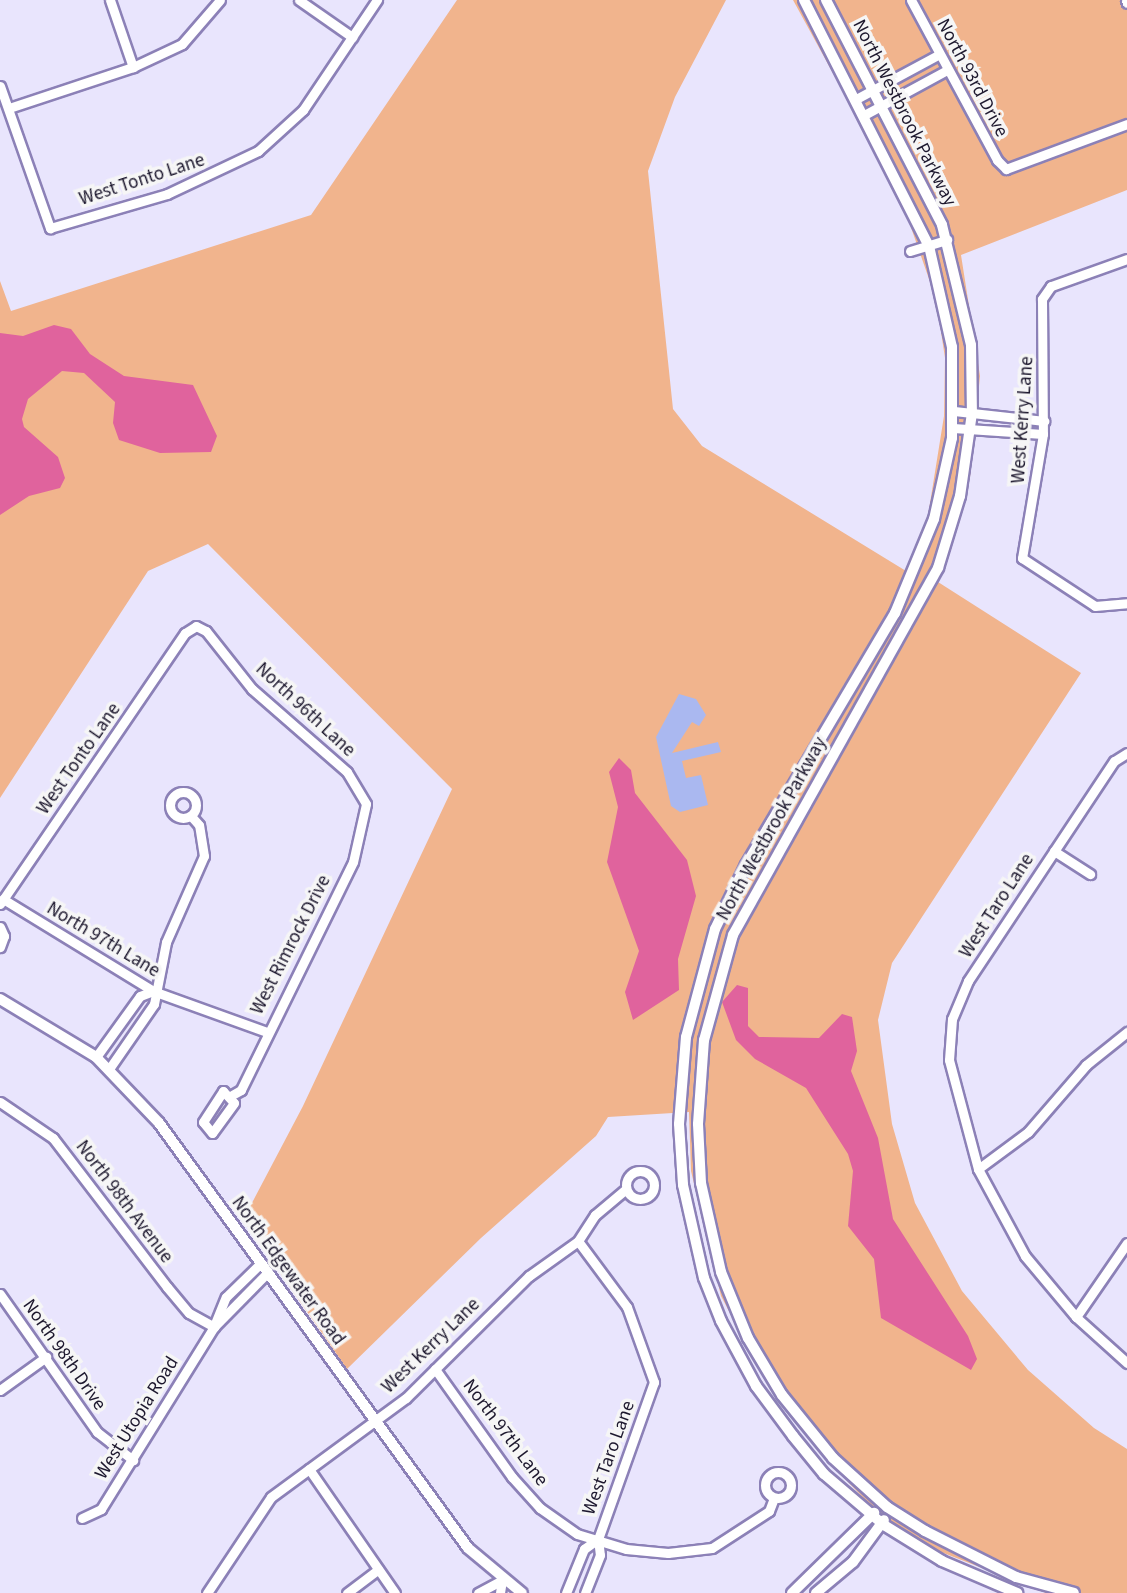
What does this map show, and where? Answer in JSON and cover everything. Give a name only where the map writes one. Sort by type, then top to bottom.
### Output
[{"type":"street","points":[[110,0],[133,67]]},
{"type":"street","points":[[0,86],[9,108],[133,67],[182,44],[220,0]]},
{"type":"street","points":[[299,0],[352,37]]},
{"type":"street","name":"West Tonto Lane","points":[[9,108],[50,228],[167,194],[258,151],[303,110],[377,0]]},
{"type":"street","name":"North Westbrook Parkway","points":[[804,0],[858,98],[929,246],[952,347],[953,428],[942,491],[921,561],[867,660],[730,893],[697,986],[680,1079],[683,1185],[704,1278],[756,1386],[824,1474],[884,1525],[942,1561],[1017,1593]]},
{"type":"street","name":"North Westbrook Parkway","points":[[826,0],[875,89],[947,240],[971,345],[972,413],[960,495],[938,568],[882,670],[747,901],[712,1000],[699,1080],[701,1182],[721,1272],[767,1372],[826,1450],[887,1507],[1016,1577],[1074,1593]]},
{"type":"street","name":"North 93rd Drive","points":[[911,0],[938,55],[1006,169],[1127,124]]},
{"type":"street","points":[[858,98],[938,55]]},
{"type":"street","points":[[866,114],[947,70]]},
{"type":"street","points":[[910,251],[947,240]]},
{"type":"street","name":"West Kerry Lane","points":[[1127,259],[1051,286],[1042,299],[1043,434],[1022,558],[1095,606],[1127,603]]},
{"type":"street","points":[[954,411],[1044,421]]},
{"type":"street","points":[[953,428],[1043,434]]},
{"type":"street","points":[[921,561],[938,568]]},
{"type":"street","name":"North 96th Lane","points":[[185,633],[196,626],[205,631],[252,689],[347,772],[366,803]]},
{"type":"street","name":"West Tonto Lane","points":[[1,901],[185,633]]},
{"type":"street","points":[[867,660],[882,670]]},
{"type":"street","name":"West Taro Lane","points":[[978,1169],[949,1060],[952,1019],[968,981],[1114,761],[1127,753]]},
{"type":"street","points":[[792,785],[808,795]]},
{"type":"street","name":"West Rimrock Drive","points":[[232,1095],[241,1090],[267,1032],[353,862],[366,803]]},
{"type":"street","points":[[109,1069],[145,1021],[154,1004],[153,991],[166,942],[204,856],[199,825],[191,816]]},
{"type":"street","name":"West Taro Lane","points":[[1054,851],[1090,874]]},
{"type":"street","name":"North 97th Lane","points":[[1,901],[153,991],[267,1032]]},
{"type":"street","points":[[0,927],[5,936],[0,947]]},
{"type":"street","points":[[96,1057],[140,996],[153,991]]},
{"type":"street","name":"North Edgewater Road","points":[[0,999],[96,1057],[159,1123],[468,1548],[502,1580],[522,1593]]},
{"type":"street","points":[[1127,1032],[1086,1065],[1028,1132],[978,1169],[1025,1256],[1076,1317],[1127,1363]]},
{"type":"street","name":"West Rimrock Drive","points":[[223,1091],[232,1095],[234,1103],[220,1130],[204,1128],[217,1095],[223,1091]]},
{"type":"street","name":"North 98th Avenue","points":[[0,1102],[53,1138],[189,1314],[214,1327]]},
{"type":"street","name":"West Kerry Lane","points":[[207,1593],[271,1497],[375,1422],[435,1369],[529,1276],[578,1241],[595,1215],[626,1189]]},
{"type":"street","name":"West Taro Lane","points":[[578,1241],[627,1307],[654,1382],[598,1539],[600,1555],[585,1593]]},
{"type":"street","points":[[1076,1317],[1127,1243]]},
{"type":"street","name":"West Utopia Road","points":[[82,1518],[101,1509],[214,1327],[264,1267]]},
{"type":"street","name":"North 98th Drive","points":[[0,1294],[97,1433],[132,1461]]},
{"type":"street","points":[[0,1390],[46,1357]]},
{"type":"street","name":"North 97th Lane","points":[[435,1369],[540,1508],[577,1534],[668,1553],[712,1548],[769,1511],[774,1498]]},
{"type":"street","points":[[309,1469],[396,1593]]},
{"type":"street","points":[[792,1593],[870,1514],[887,1507]]},
{"type":"street","points":[[816,1593],[853,1562],[884,1525],[887,1507]]},
{"type":"street","name":"West Taro Lane","points":[[566,1593],[584,1549],[598,1539]]},
{"type":"street","points":[[348,1593],[378,1570]]},
{"type":"street","points":[[478,1593],[502,1580]]},
{"type":"street","points":[[500,1593],[502,1580]]},
{"type":"shaded area","points":[[457,0],[726,0],[675,97],[648,171],[673,409],[702,446],[906,571],[926,528],[944,416],[945,358],[936,299],[900,196],[793,0],[1127,0],[1127,190],[961,255],[980,376],[970,477],[938,582],[1081,673],[892,963],[878,1020],[892,1124],[915,1203],[962,1291],[1028,1370],[1094,1428],[1127,1449],[1127,1593],[1046,1593],[941,1552],[880,1515],[820,1453],[764,1378],[721,1296],[691,1171],[689,1112],[608,1117],[596,1136],[481,1238],[347,1369],[243,1220],[303,1106],[452,789],[208,544],[148,571],[0,798],[0,281],[11,311],[311,215]]},
{"type":"shaded area","points":[[54,325],[71,329],[90,354],[124,376],[193,385],[217,436],[211,452],[160,453],[119,440],[113,423],[115,402],[84,373],[62,371],[28,399],[22,419],[24,427],[58,457],[65,478],[60,488],[29,496],[0,515],[0,333],[23,336]]},
{"type":"shaded area","points":[[619,758],[631,770],[635,793],[687,860],[696,896],[678,959],[679,990],[633,1020],[625,992],[639,951],[607,862],[618,807],[609,772]]},
{"type":"shaded area","points":[[737,985],[748,988],[748,1026],[759,1037],[819,1038],[842,1014],[852,1017],[857,1051],[851,1071],[878,1138],[893,1219],[968,1336],[977,1359],[971,1370],[881,1318],[874,1259],[848,1226],[853,1171],[848,1154],[806,1088],[755,1059],[736,1040],[722,1002]]},
{"type":"building","points":[[679,694],[696,699],[706,715],[699,726],[692,722],[672,753],[718,742],[721,752],[682,761],[686,778],[701,775],[708,805],[680,812],[671,806],[656,737]]}]
